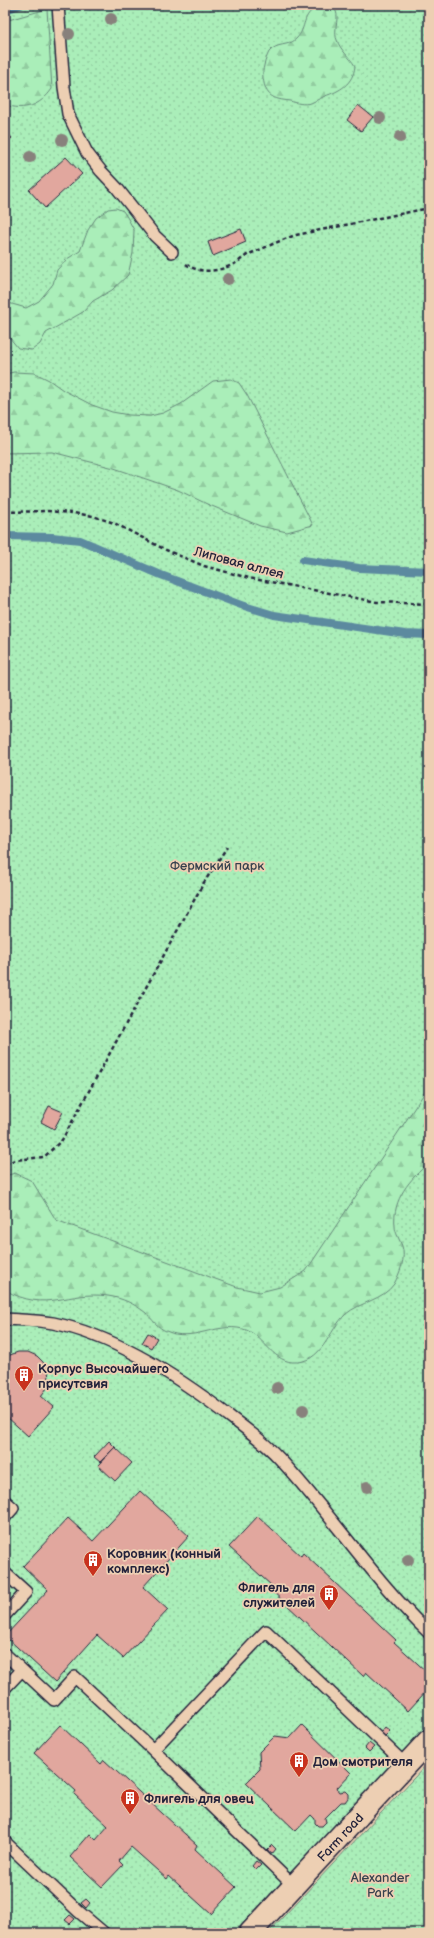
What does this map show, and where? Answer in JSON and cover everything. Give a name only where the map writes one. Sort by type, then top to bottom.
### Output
[{"type":"street","name":"Farm road","points":[[250,1933],[429,1740]]},
{"type":"lane","points":[[58,5],[64,88],[68,114],[92,159],[155,236],[172,252]]},
{"type":"lane","points":[[5,1319],[52,1323],[92,1335],[149,1363],[214,1404],[278,1457],[380,1580],[429,1632]]},
{"type":"lane","points":[[5,1501],[13,1508],[5,1518]]},
{"type":"lane","points":[[5,1573],[26,1592],[5,1615]]},
{"type":"lane","points":[[154,1750],[266,1630],[406,1765]]},
{"type":"lane","points":[[5,1654],[54,1700],[75,1677],[154,1750],[294,1886]]},
{"type":"lane","points":[[5,1688],[22,1670]]},
{"type":"lane","points":[[5,1842],[78,1911],[104,1933]]},
{"type":"path","points":[[172,252],[190,267],[202,271],[214,271],[236,264],[248,255],[278,241],[296,235],[429,208]]},
{"type":"path","name":"Липовая аллея","points":[[5,512],[46,511],[93,516],[114,523],[166,550],[204,566],[249,578],[377,602],[429,604]]},
{"type":"path","points":[[5,1164],[15,1160],[44,1157],[62,1140],[203,884],[227,846]]},
{"type":"green space","name":"Фермский парк","points":[[5,5],[429,5],[429,1726],[234,1933],[5,1933]]},
{"type":"green space","points":[[319,6],[334,8],[336,12],[337,40],[340,47],[355,66],[352,78],[341,89],[311,103],[300,104],[271,96],[266,89],[263,78],[264,65],[269,52],[275,47],[290,43],[296,39],[300,35],[309,13]]},
{"type":"green space","points":[[47,9],[52,89],[42,100],[32,106],[12,107],[5,105],[5,21]]},
{"type":"green space","points":[[116,208],[123,211],[134,230],[133,253],[128,275],[112,290],[93,301],[83,312],[46,333],[40,344],[32,350],[18,348],[5,332],[5,302],[26,308],[39,301],[53,284],[57,270],[67,259],[80,251],[88,230],[96,218],[108,209]]},
{"type":"green space","points":[[14,372],[35,373],[92,405],[112,412],[129,415],[150,416],[163,413],[181,404],[213,381],[231,379],[239,383],[247,395],[313,525],[287,532],[260,526],[178,490],[114,468],[52,452],[5,453],[5,374]]},
{"type":"green space","points":[[429,1086],[429,1163],[409,1183],[399,1198],[396,1207],[395,1226],[403,1251],[402,1265],[398,1275],[394,1284],[384,1294],[358,1306],[346,1314],[324,1345],[311,1358],[292,1362],[285,1360],[278,1357],[256,1336],[243,1329],[223,1328],[185,1335],[166,1331],[160,1328],[146,1313],[137,1307],[113,1297],[94,1295],[45,1301],[20,1297],[5,1290],[5,1176],[15,1173],[32,1181],[56,1220],[237,1287],[260,1292],[280,1287],[306,1271]]},
{"type":"green space","name":"Alexander Park","points":[[429,1762],[429,1933],[268,1933]]},
{"type":"building","points":[[358,105],[373,117],[361,131],[347,120]]},
{"type":"building","points":[[5,130],[12,138],[5,144]]},
{"type":"building","points":[[66,157],[82,174],[45,208],[29,190]]},
{"type":"building","points":[[241,229],[246,242],[213,256],[208,242]]},
{"type":"building","points":[[49,1106],[63,1112],[54,1129],[41,1122]]},
{"type":"building","points":[[148,1333],[157,1338],[151,1348],[142,1343]]},
{"type":"building","name":"Корпус Высочайшего присутсвия","points":[[18,1352],[28,1352],[37,1356],[43,1362],[48,1370],[49,1379],[47,1388],[41,1396],[54,1407],[28,1436],[7,1417],[5,1418],[5,1360],[10,1355]]},
{"type":"building","points":[[109,1441],[115,1447],[100,1462],[94,1457]]},
{"type":"building","points":[[115,1447],[132,1463],[115,1481],[98,1465]]},
{"type":"building","name":"Коровник (конный комплекс)","points":[[140,1491],[189,1536],[143,1587],[168,1610],[123,1658],[97,1635],[55,1682],[5,1636],[48,1590],[23,1566],[68,1518],[93,1541]]},
{"type":"building","name":"Флигель для служителей","points":[[258,1516],[301,1556],[303,1553],[396,1640],[394,1642],[429,1674],[429,1688],[408,1711],[366,1672],[363,1676],[270,1589],[272,1586],[229,1547]]},
{"type":"building","name":"Флигель для овец","points":[[60,1725],[101,1764],[104,1760],[197,1845],[195,1849],[236,1887],[211,1914],[169,1876],[167,1879],[131,1847],[119,1861],[123,1865],[102,1887],[70,1857],[90,1834],[96,1840],[108,1826],[74,1794],[76,1791],[34,1753]]},
{"type":"building","name":"Дом смотрителя","points":[[302,1725],[351,1773],[337,1788],[340,1792],[345,1791],[348,1794],[348,1798],[345,1802],[341,1802],[325,1818],[326,1822],[322,1826],[318,1826],[315,1823],[315,1819],[311,1815],[296,1831],[246,1783],[260,1769],[259,1752],[275,1736],[290,1738]]},
{"type":"building","points":[[385,1727],[390,1731],[385,1736],[381,1732]]},
{"type":"building","points":[[369,1743],[374,1747],[369,1752],[365,1748]]},
{"type":"building","points":[[272,1845],[276,1849],[272,1854],[267,1850]]},
{"type":"building","points":[[256,1861],[261,1865],[256,1870],[252,1866]]},
{"type":"building","points":[[86,1899],[90,1903],[86,1908],[81,1903]]},
{"type":"building","points":[[70,1915],[75,1919],[70,1924],[65,1920]]},
{"type":"waterway","points":[[5,10],[20,5]]},
{"type":"waterway","points":[[5,536],[52,537],[80,540],[161,575],[241,605],[274,615],[405,634],[429,635]]},
{"type":"waterway","points":[[303,560],[359,568],[429,571]]},
{"type":"place","name":"Корпус Высочайшего присутсвия","points":[[24,1392]]},
{"type":"place","name":"Коровник (конный комплекс)","points":[[93,1577]]},
{"type":"place","name":"Флигель для служителей","points":[[329,1611]]},
{"type":"place","name":"Дом смотрителя","points":[[299,1778]]},
{"type":"place","name":"Флигель для овец","points":[[130,1815]]}]
